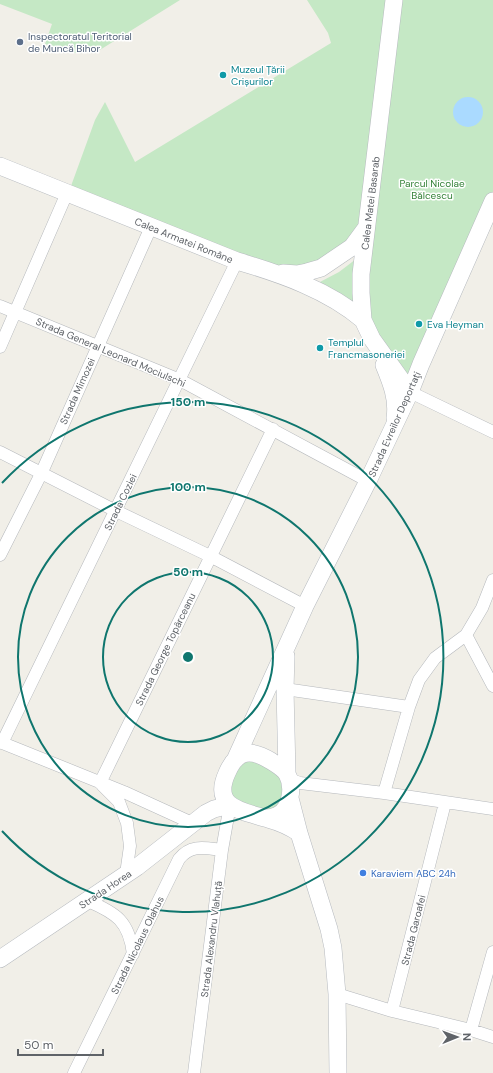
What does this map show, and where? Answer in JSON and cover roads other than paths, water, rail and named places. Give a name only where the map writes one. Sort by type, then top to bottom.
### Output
[{"type":"main road","name":"Calea Matei Basarab","points":[[394,0],[361,287],[363,320],[372,339],[410,392]]},
{"type":"main road","name":"Calea Armatei Române","points":[[0,166],[237,261],[275,272],[324,294],[349,308],[363,320]]},
{"type":"main road","name":"Strada Evreilor Deportaţi","points":[[236,758],[305,606],[368,481],[410,392],[493,201]]},
{"type":"main road","points":[[275,272],[297,274],[321,268],[352,247],[367,226]]},
{"type":"main road","points":[[372,339],[389,376],[396,401],[394,424]]},
{"type":"main road","name":"Strada Evreilor Deportaţi","points":[[288,644],[284,689],[288,776]]},
{"type":"main road","points":[[299,833],[286,825],[243,812],[230,805],[224,796],[223,785],[229,768],[236,758],[242,754],[254,753],[279,766],[288,776],[290,798],[299,833],[329,929],[337,994],[338,1073]]},
{"type":"main road","name":"Strada Horea","points":[[206,813],[224,779]]},
{"type":"main road","points":[[266,818],[280,814],[290,798]]},
{"type":"main road","name":"Strada Horea","points":[[0,959],[137,867],[206,813],[214,809],[230,805]]},
{"type":"street","points":[[0,347],[67,193]]},
{"type":"street","name":"Strada Mimozei","points":[[0,555],[41,474],[151,227]]},
{"type":"street","name":"Strada Coziei","points":[[1,742],[116,511],[237,261]]},
{"type":"street","name":"Strada General Leonard Mociulschi","points":[[0,306],[180,380],[368,481]]},
{"type":"street","points":[[410,392],[493,432]]},
{"type":"street","name":"Strada George Topârceanu","points":[[100,783],[273,429]]},
{"type":"street","points":[[0,452],[41,474],[210,556],[305,606]]},
{"type":"street","points":[[384,793],[409,708],[420,680],[435,658],[466,635],[482,608],[493,580]]},
{"type":"street","points":[[466,635],[493,686]]},
{"type":"street","points":[[284,689],[409,708]]},
{"type":"street","points":[[1,742],[124,792],[192,824]]},
{"type":"street","points":[[288,776],[300,783],[384,793],[493,809]]},
{"type":"street","points":[[100,783],[119,802],[127,823],[130,846],[126,874]]},
{"type":"street","name":"Strada Garoafei","points":[[392,1011],[445,803]]},
{"type":"street","name":"Strada Alexandru Vlahuță","points":[[194,1073],[222,850],[230,805]]},
{"type":"street","name":"Strada Nicolaus Olahus","points":[[74,1073],[179,859],[183,854],[195,848],[222,850]]},
{"type":"street","points":[[88,901],[107,909],[122,922],[130,935],[133,954]]},
{"type":"street","points":[[471,1030],[493,952]]},
{"type":"street","points":[[337,994],[392,1011],[471,1030],[493,1037]]},
{"type":"water","points":[[468,97],[479,101],[483,112],[479,123],[468,127],[457,123],[453,112],[457,101]]},
{"type":"place","name":"Inspectoratul Teritorial de Muncă Bihor","points":[[20,42]]},
{"type":"place","name":"Muzeul Țării Crișurilor","points":[[223,75]]},
{"type":"place","name":"Eva Heyman","points":[[419,324]]},
{"type":"place","name":"Templul Francmasoneriei","points":[[320,348]]},
{"type":"place","name":"Karaviem ABC 24h","points":[[363,873]]},
{"type":"park label","name":"Parcul Nicolae Bălcescu","points":[[432,188]]}]
